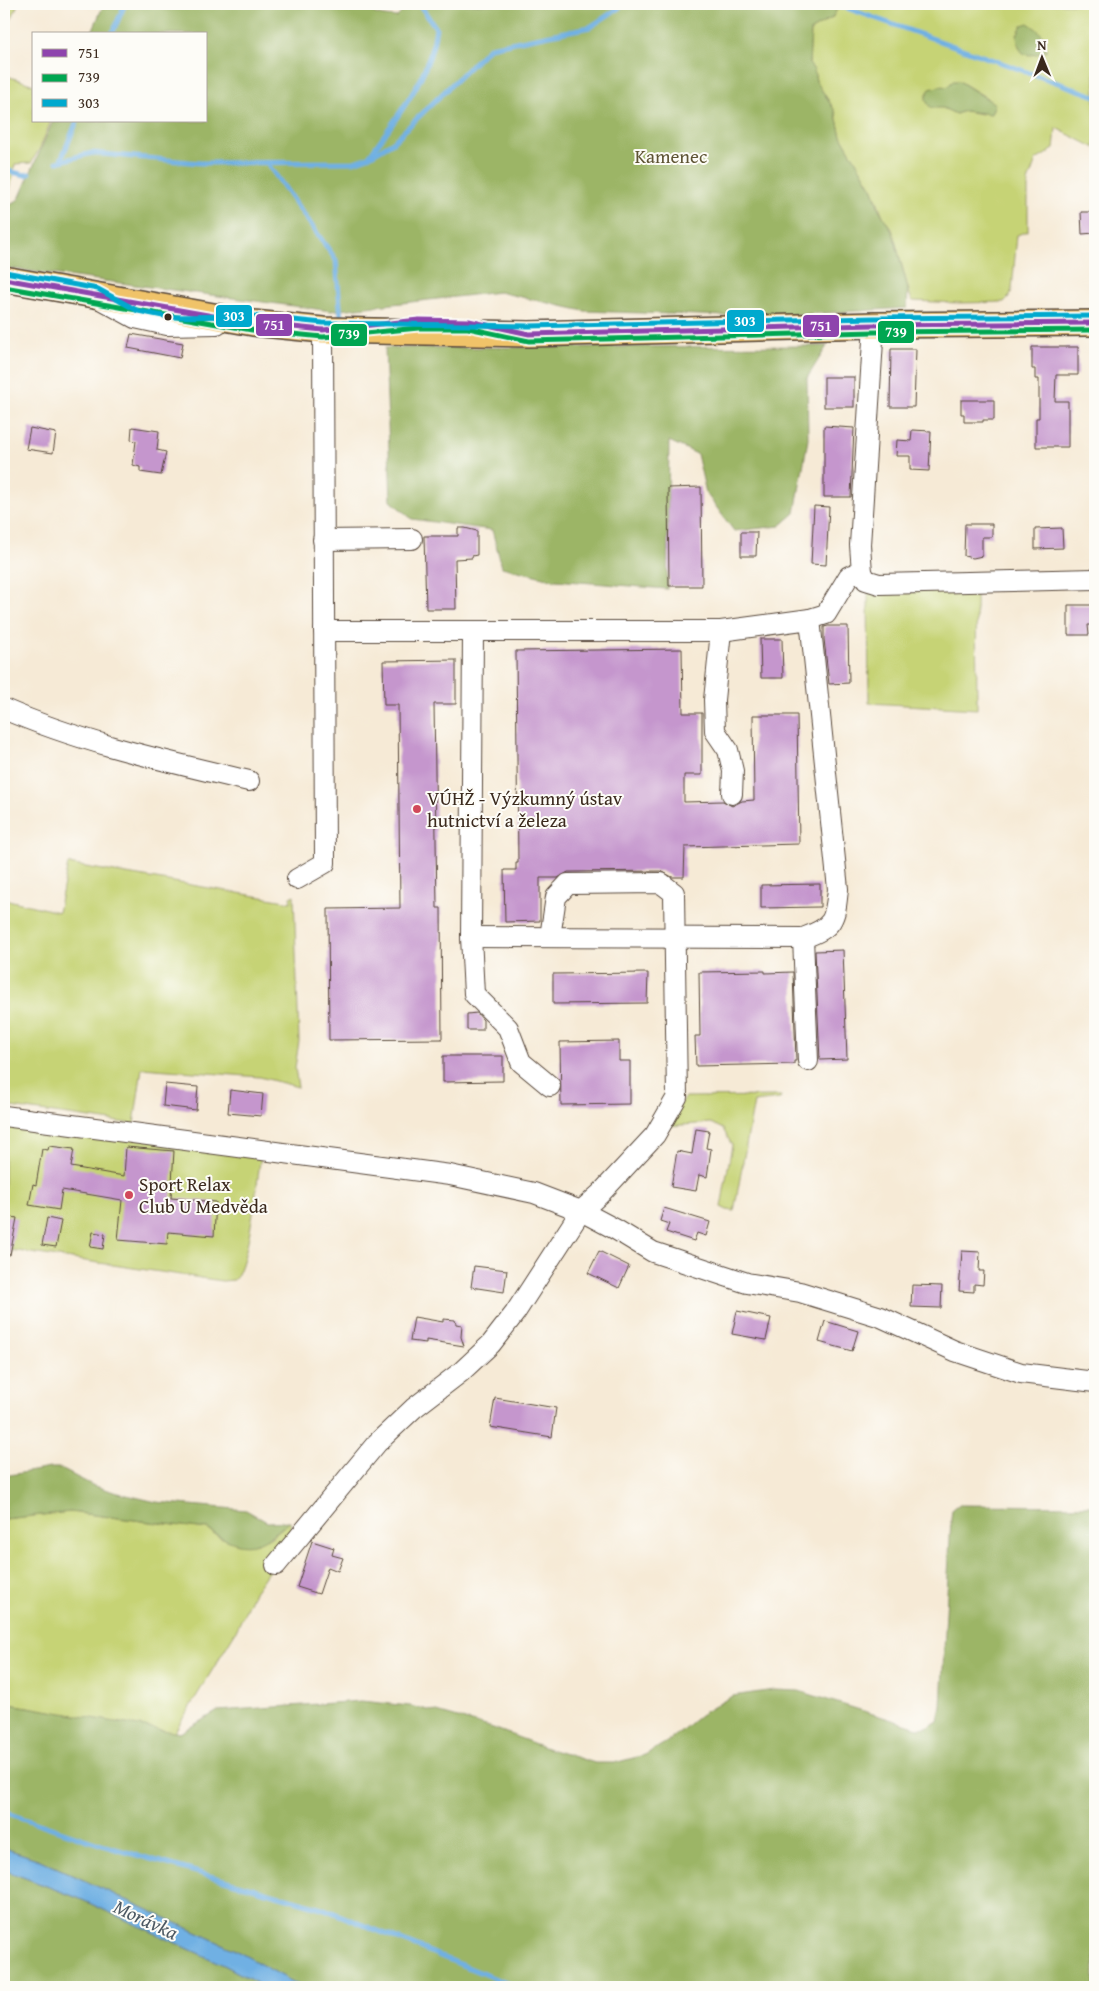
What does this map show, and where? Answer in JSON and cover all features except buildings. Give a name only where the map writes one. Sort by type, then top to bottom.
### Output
[{"type":"main road","points":[[4,279],[253,323],[323,330],[529,334],[874,325],[1095,323]]},
{"type":"street","points":[[874,325],[860,545],[862,572],[866,580],[879,584],[1095,579]]},
{"type":"street","points":[[297,879],[325,863],[323,330]]},
{"type":"street","points":[[323,540],[412,539]]},
{"type":"street","points":[[324,631],[721,631],[810,619],[826,614],[849,576],[862,572]]},
{"type":"street","points":[[471,937],[803,938],[822,932],[836,914],[838,889],[810,619]]},
{"type":"street","points":[[473,631],[471,937],[474,994],[508,1028],[521,1062],[550,1086]]},
{"type":"street","points":[[721,631],[714,700],[715,731],[728,750],[733,771],[732,794]]},
{"type":"street","points":[[4,709],[44,726],[111,748],[249,782]]},
{"type":"street","points":[[276,1565],[377,1443],[414,1408],[461,1372],[491,1344],[515,1313],[581,1211],[600,1194],[654,1135],[677,1098],[674,894],[661,883],[568,884],[556,897],[550,937]]},
{"type":"street","points":[[803,938],[808,1061]]},
{"type":"street","points":[[4,1116],[450,1175],[534,1193],[581,1211],[653,1252],[747,1283],[800,1292],[881,1317],[955,1351],[1021,1373],[1095,1382]]},
{"type":"green space","points":[[4,4],[18,4],[4,36]]},
{"type":"green space","name":"Kamenec","points":[[104,4],[364,4],[374,13],[397,17],[410,4],[840,4],[832,18],[811,30],[809,64],[814,70],[816,81],[835,111],[841,136],[873,190],[879,209],[893,233],[908,289],[907,308],[756,317],[584,311],[499,292],[331,311],[7,268],[4,265],[4,220],[7,207],[19,199],[53,122],[208,122],[208,32],[92,32]]},
{"type":"green space","points":[[840,4],[1095,4],[1095,148],[1056,128],[1054,149],[1036,160],[1028,182],[1028,231],[1017,235],[1012,289],[1010,296],[1004,302],[959,303],[913,301],[911,299],[892,229],[884,219],[873,190],[841,136],[835,111],[816,81],[814,70],[809,64],[811,30],[832,18]],"holes":[[[959,81],[987,98],[982,114],[964,111],[956,114],[943,108],[947,87]]]},
{"type":"green space","points":[[1028,23],[1044,37],[1046,51],[1029,55],[1022,52],[1019,48],[1017,35],[1022,25]]},
{"type":"green space","points":[[4,75],[32,84],[32,122],[51,122],[40,148],[31,163],[15,164],[4,220]]},
{"type":"green space","points":[[953,81],[959,81],[995,104],[991,114],[964,111],[956,114],[943,108],[931,108],[926,99],[930,89],[941,86],[947,87]]},
{"type":"green space","points":[[827,346],[807,378],[808,439],[795,513],[780,526],[734,531],[706,493],[697,454],[669,441],[667,589],[555,580],[502,567],[492,530],[412,519],[391,501],[385,348]]},
{"type":"green space","points":[[976,587],[977,709],[869,703],[868,593],[879,588]]},
{"type":"green space","points":[[68,864],[291,902],[290,897],[294,895],[299,1041],[295,1068],[298,1087],[260,1077],[142,1068],[134,1124],[4,1106],[4,899],[58,912]]},
{"type":"green space","points":[[781,1096],[780,1099],[754,1102],[734,1211],[721,1207],[732,1145],[723,1129],[711,1123],[667,1126],[685,1097]]},
{"type":"green space","name":"Sport Relax Club U Medvěda","points":[[4,1120],[261,1155],[248,1240],[244,1258],[234,1280],[222,1281],[4,1249]]},
{"type":"green space","points":[[59,1468],[94,1486],[156,1502],[246,1510],[267,1522],[290,1521],[268,1537],[250,1545],[231,1542],[207,1529],[70,1512],[4,1519],[4,1476]]},
{"type":"green space","points":[[958,1505],[1095,1506],[1095,1987],[302,1987],[235,1950],[40,1860],[4,1848],[4,1703],[180,1733],[218,1711],[361,1701],[410,1706],[437,1712],[493,1728],[549,1749],[595,1763],[614,1763],[645,1755],[670,1740],[700,1715],[732,1696],[774,1690],[799,1691],[918,1728],[928,1727],[938,1721],[941,1706],[951,1519],[952,1510]]},
{"type":"green space","points":[[70,1512],[207,1529],[221,1538],[270,1538],[290,1521],[293,1536],[254,1592],[236,1631],[174,1733],[4,1703],[4,1519]]},
{"type":"green space","points":[[4,1870],[78,1898],[226,1966],[264,1987],[4,1987]]},
{"type":"water","name":"Morávka","points":[[4,1848],[40,1860],[235,1950],[302,1987],[264,1987],[226,1966],[78,1898],[4,1870]]},
{"type":"waterway","points":[[113,32],[125,4]]},
{"type":"waterway","points":[[370,155],[402,110],[420,80],[433,46],[436,28],[419,4]]},
{"type":"waterway","points":[[57,162],[92,153],[200,163],[354,162],[368,157],[393,142],[490,47],[590,27],[625,4]]},
{"type":"waterway","points":[[835,4],[1095,96]]},
{"type":"waterway","points":[[61,160],[77,122]]},
{"type":"waterway","points":[[267,163],[336,260],[341,318]]},
{"type":"waterway","points":[[4,170],[25,175],[29,174]]},
{"type":"waterway","points":[[4,1812],[105,1846],[322,1908],[516,1987]]},
{"type":"transit line","name":"303","points":[[5,272],[98,289],[138,311],[168,317],[253,316],[323,323],[529,326],[874,318],[1095,316]]},
{"type":"transit line","name":"751","points":[[4,279],[253,323],[323,330],[419,320],[469,321],[529,334],[874,325],[1095,323]]},
{"type":"transit line","name":"739","points":[[4,287],[252,330],[323,337],[419,328],[468,328],[529,341],[874,332],[1095,330]]},
{"type":"place","name":"VÚHŽ - Výzkumný ústav hutnictví a železa","points":[[417,809]]},
{"type":"place","name":"Sport Relax Club U Medvěda","points":[[129,1195]]}]
